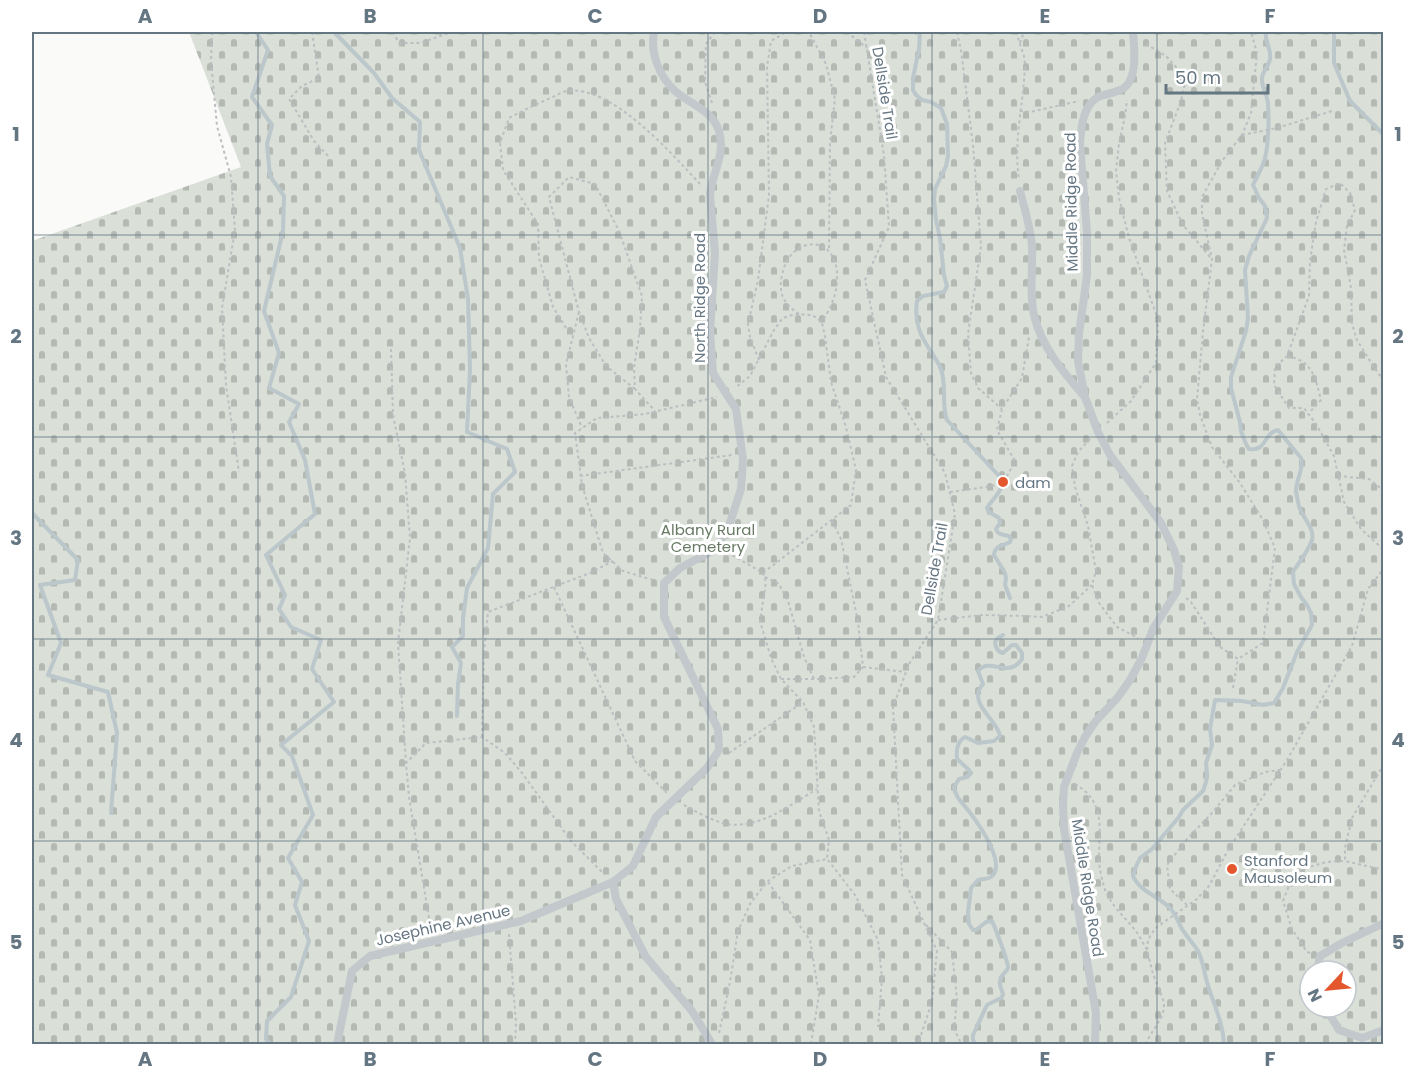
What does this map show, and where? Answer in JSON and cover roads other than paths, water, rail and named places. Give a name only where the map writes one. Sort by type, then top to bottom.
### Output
[{"type":"lane","name":"North Ridge Road","points":[[613,882],[633,866],[656,817],[707,768],[718,750],[718,729],[664,617],[664,583],[680,568],[714,550],[728,529],[741,489],[742,453],[736,409],[713,373],[710,332],[715,253],[710,195],[720,161],[719,131],[712,119],[675,90],[659,69],[653,49],[654,32]]},
{"type":"lane","name":"Middle Ridge Road","points":[[1095,1044],[1096,1013],[1064,830],[1063,794],[1085,737],[1130,680],[1156,624],[1177,591],[1179,567],[1167,535],[1155,514],[1110,455],[1098,432],[1085,397],[1078,361],[1079,334],[1087,275],[1087,232],[1080,144],[1082,126],[1089,104],[1098,97],[1122,89],[1129,82],[1134,65],[1133,35]]},
{"type":"lane","name":"Middle Ridge Road","points":[[1020,191],[1030,233],[1032,304],[1035,320],[1061,369],[1085,397]]},
{"type":"lane","name":"Josephine Avenue","points":[[337,1044],[352,971],[370,956],[521,921],[613,882]]},
{"type":"lane","points":[[613,882],[616,899],[646,957],[692,1011],[712,1044]]},
{"type":"lane","points":[[1319,959],[1320,956],[1342,943],[1383,923]]},
{"type":"lane","points":[[1332,1019],[1339,1030],[1362,1038],[1383,1030]]},
{"type":"waterway","points":[[256,32],[268,50],[252,97],[272,125],[267,144],[270,176],[284,196],[283,231],[264,311],[279,353],[269,388],[299,404],[289,422],[305,460],[315,514],[266,555],[285,595],[279,609],[291,627],[321,640],[312,669],[334,702],[281,745],[292,756],[313,815],[288,858],[302,882],[295,905],[309,941],[291,997],[267,1021],[266,1039],[270,1044]]},
{"type":"waterway","points":[[334,32],[374,73],[392,98],[420,122],[419,150],[460,248],[468,299],[470,369],[467,432],[507,449],[515,472],[493,494],[488,548],[467,588],[463,636],[452,647],[461,663],[457,716]]},
{"type":"waterway","points":[[920,32],[913,90],[922,100],[941,108],[947,124],[948,156],[946,166],[935,189],[934,199],[947,286],[944,292],[923,296],[917,301],[917,322],[924,341],[941,369],[947,420],[999,476],[1001,481],[1000,490],[987,508],[999,518],[997,531],[1011,539],[1010,542],[998,548],[994,555],[1005,573],[1005,585],[1010,598]]},
{"type":"waterway","points":[[1224,1044],[1220,1020],[1198,951],[1171,909],[1140,886],[1133,876],[1140,858],[1152,849],[1183,810],[1203,791],[1207,775],[1206,763],[1212,745],[1210,729],[1215,700],[1242,701],[1263,705],[1274,703],[1312,625],[1311,613],[1294,584],[1293,572],[1308,549],[1313,536],[1300,509],[1296,491],[1301,458],[1278,430],[1273,432],[1259,448],[1249,449],[1241,431],[1231,388],[1231,377],[1248,318],[1245,270],[1267,218],[1265,206],[1253,185],[1263,164],[1267,143],[1268,103],[1262,80],[1270,55],[1266,32]]},
{"type":"waterway","points":[[1334,32],[1334,63],[1350,101],[1384,135]]},
{"type":"waterway","points":[[32,513],[78,560],[75,580],[40,585],[61,643],[48,675],[108,692],[117,733],[111,813]]},
{"type":"waterway","points":[[975,1044],[973,1035],[987,1005],[1003,995],[1000,981],[1008,965],[992,921],[986,922],[976,930],[973,930],[969,924],[971,888],[978,880],[991,877],[996,864],[986,836],[958,798],[954,787],[959,779],[971,773],[957,759],[960,741],[965,737],[978,743],[994,741],[1000,736],[980,705],[978,698],[983,684],[978,671],[988,666],[1011,668],[1022,659],[1022,653],[1016,645],[1012,645],[1003,653],[997,649],[995,642],[1003,635]]},
{"type":"place","name":"dam","points":[[1003,482]]},
{"type":"place","name":"Stanford Mausoleum","points":[[1232,869]]},
{"type":"park label","name":"Albany Rural Cemetery","points":[[708,538]]}]
